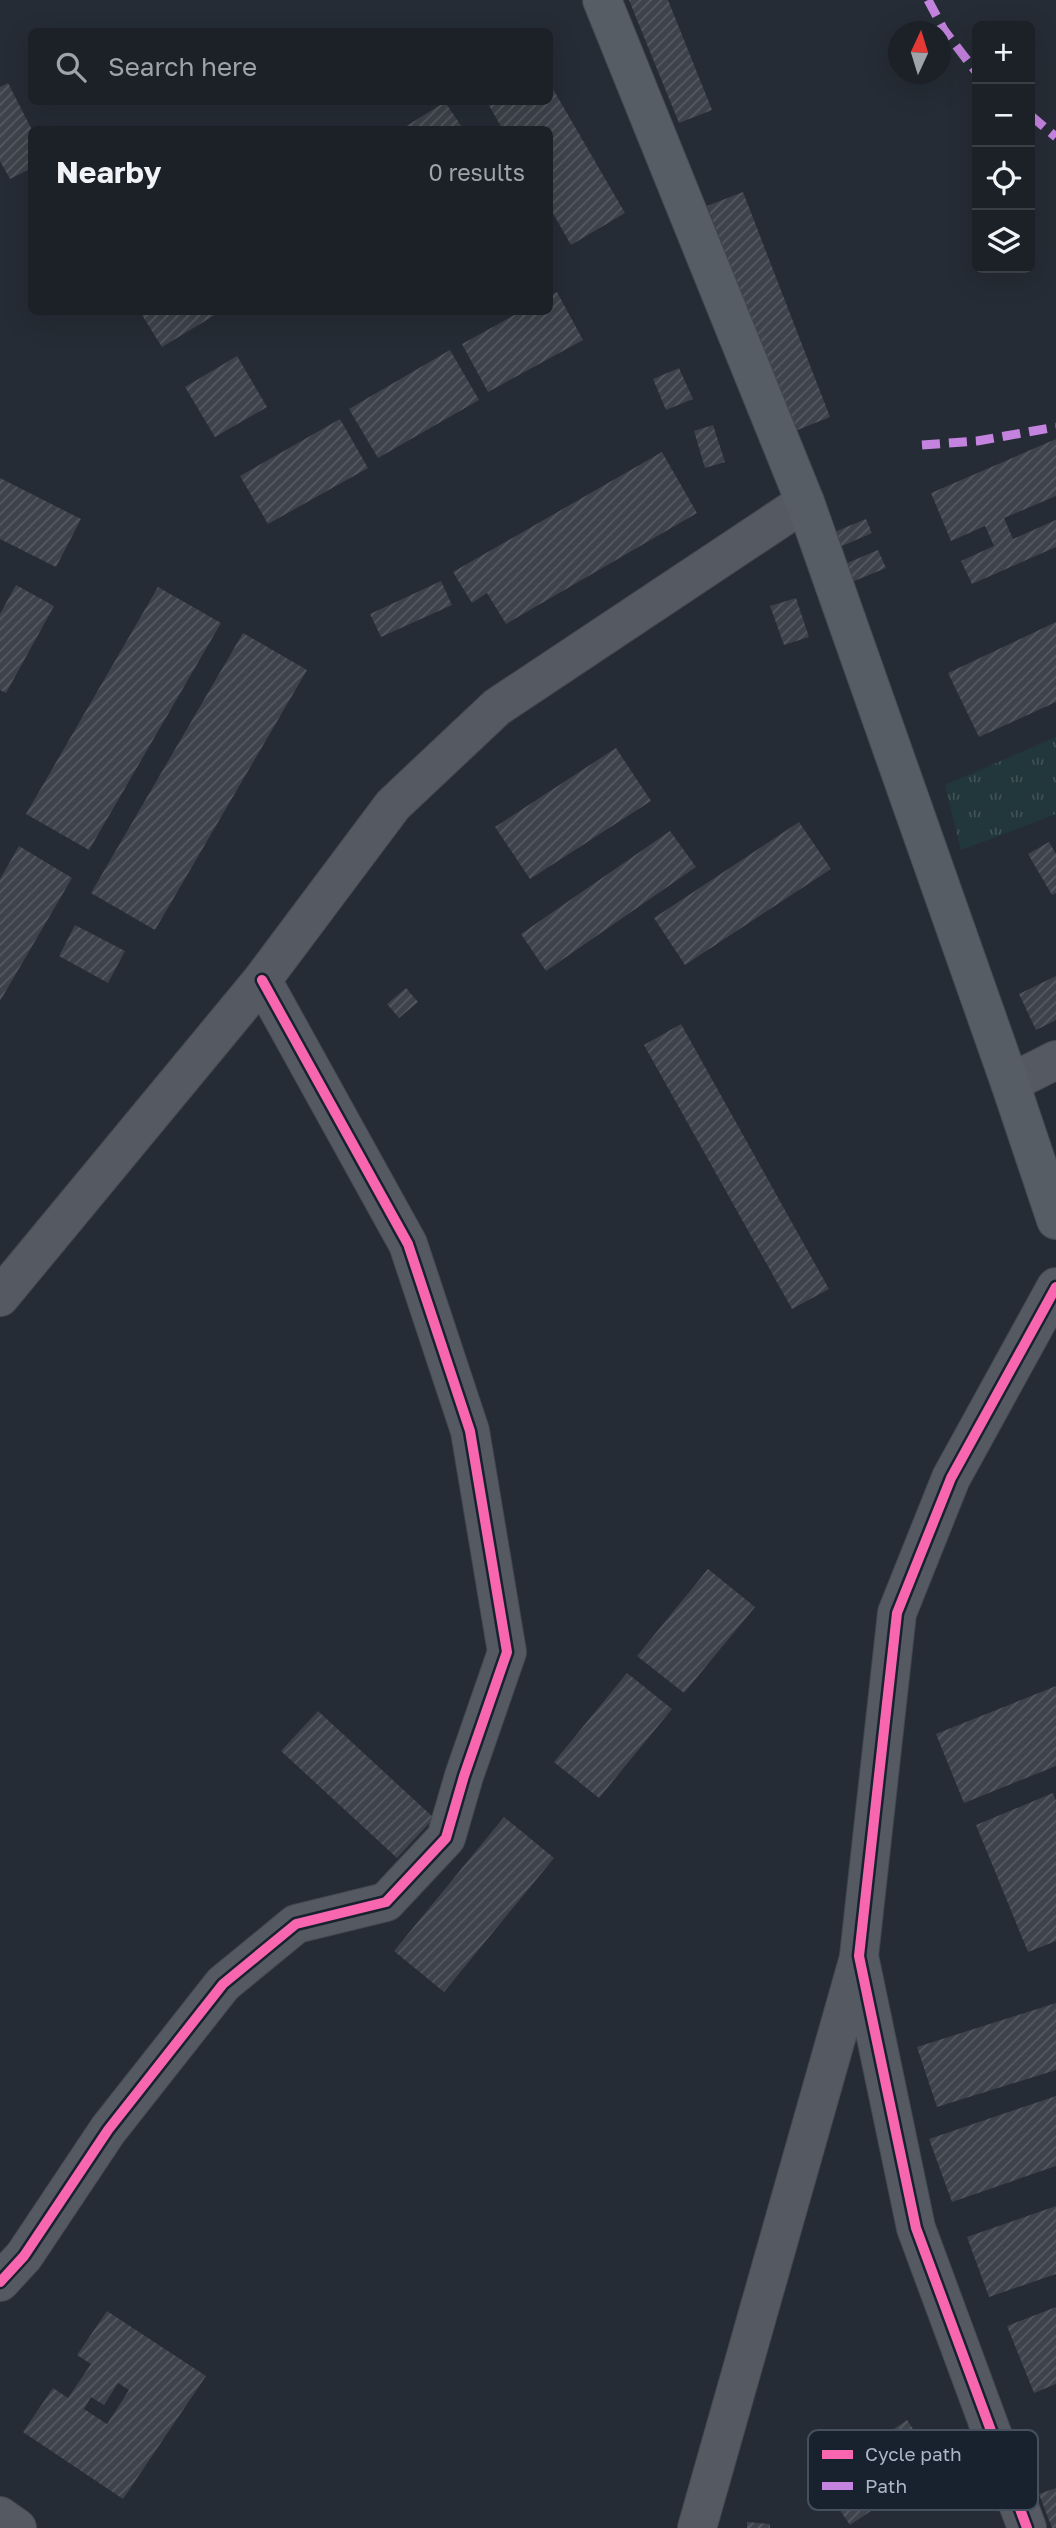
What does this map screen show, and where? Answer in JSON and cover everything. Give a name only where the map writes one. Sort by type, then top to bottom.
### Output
[{"type":"main road","points":[[602,0],[805,502],[1056,1220]]},
{"type":"street","points":[[0,1297],[262,979],[393,805],[497,707],[805,502]]},
{"type":"street","points":[[0,2281],[24,2256],[108,2130],[223,1984],[296,1924],[386,1902],[446,1838],[464,1776],[507,1652],[470,1431],[408,1244],[262,979]]},
{"type":"street","points":[[1010,1083],[1056,1060]]},
{"type":"street","points":[[697,2528],[859,1956],[897,1613],[951,1478],[1056,1287]]},
{"type":"street","points":[[859,1956],[916,2228],[991,2430]]},
{"type":"street","points":[[1020,2510],[1027,2528]]},
{"type":"street","points":[[0,2516],[17,2528]]},
{"type":"green space","points":[[1056,737],[1056,814],[961,850],[945,785]]},
{"type":"building","points":[[629,0],[668,0],[712,110],[679,123]]},
{"type":"building","points":[[8,83],[30,126],[28,170],[10,179],[0,161],[0,87]]},
{"type":"building","points":[[553,89],[625,213],[571,245],[553,213],[553,126],[501,126],[489,105],[553,105]]},
{"type":"building","points":[[440,105],[447,105],[461,126],[406,126]]},
{"type":"building","points":[[743,192],[830,417],[795,431],[707,206]]},
{"type":"building","points":[[557,292],[583,340],[488,392],[462,344],[515,315],[553,315],[553,294]]},
{"type":"building","points":[[142,315],[215,315],[162,347]]},
{"type":"building","points":[[450,350],[479,400],[378,458],[349,409]]},
{"type":"building","points":[[237,356],[267,407],[215,437],[185,387]]},
{"type":"building","points":[[679,368],[693,399],[666,410],[653,379]]},
{"type":"building","points":[[340,419],[368,468],[268,524],[240,476]]},
{"type":"building","points":[[713,425],[725,462],[705,468],[694,431]]},
{"type":"building","points":[[1056,439],[1056,496],[1004,518],[1013,539],[1056,520],[1056,547],[972,584],[961,561],[994,546],[985,526],[951,541],[931,493]]},
{"type":"building","points":[[662,452],[697,513],[506,624],[487,593],[472,603],[453,572]]},
{"type":"building","points":[[0,478],[81,519],[56,567],[0,539]]},
{"type":"building","points":[[866,519],[872,533],[833,550],[827,535]]},
{"type":"building","points":[[878,550],[886,568],[847,584],[840,566]]},
{"type":"building","points":[[441,581],[452,605],[381,637],[370,614]]},
{"type":"building","points":[[16,585],[54,606],[6,693],[0,690],[0,614]]},
{"type":"building","points":[[158,587],[221,623],[89,850],[26,814]]},
{"type":"building","points":[[796,598],[809,637],[784,645],[770,606]]},
{"type":"building","points":[[1056,622],[1056,702],[979,737],[948,673]]},
{"type":"building","points":[[243,633],[307,670],[155,930],[91,893]]},
{"type":"building","points":[[616,748],[651,801],[530,879],[495,827]]},
{"type":"building","points":[[799,822],[831,869],[685,965],[654,918]]},
{"type":"building","points":[[670,831],[696,867],[546,971],[521,934]]},
{"type":"building","points":[[1049,842],[1056,854],[1056,893],[1052,895],[1028,854]]},
{"type":"building","points":[[19,846],[72,878],[0,1001],[0,879]]},
{"type":"building","points":[[75,925],[125,951],[108,983],[59,956]]},
{"type":"building","points":[[1056,976],[1056,1020],[1036,1030],[1019,994]]},
{"type":"building","points":[[406,988],[418,1002],[399,1018],[387,1004]]},
{"type":"building","points":[[681,1024],[829,1289],[792,1309],[644,1045]]},
{"type":"building","points":[[708,1569],[755,1607],[684,1693],[637,1656]]},
{"type":"building","points":[[627,1673],[672,1709],[599,1798],[554,1762]]},
{"type":"building","points":[[1056,1686],[1056,1766],[964,1803],[936,1734]]},
{"type":"building","points":[[318,1711],[434,1818],[397,1858],[281,1751]]},
{"type":"building","points":[[1053,1793],[1056,1801],[1056,1941],[1028,1952],[976,1825]]},
{"type":"building","points":[[504,1817],[554,1858],[444,1992],[394,1951]]},
{"type":"building","points":[[1056,2003],[1056,2070],[937,2107],[917,2047]]},
{"type":"building","points":[[1056,2096],[1056,2166],[952,2202],[929,2139]]},
{"type":"building","points":[[1056,2206],[1056,2274],[989,2297],[967,2237]]},
{"type":"building","points":[[1056,2307],[1056,2384],[1034,2393],[1007,2326]]},
{"type":"building","points":[[107,2311],[206,2376],[123,2499],[23,2432],[53,2388],[68,2398],[91,2364],[77,2355]],"holes":[[[118,2383],[129,2390],[107,2424],[84,2409],[91,2397],[104,2405]]]},
{"type":"building","points":[[907,2420],[914,2430],[892,2430]]},
{"type":"building","points":[[1056,2488],[1056,2528],[1052,2528],[1039,2494]]},
{"type":"building","points":[[840,2510],[872,2510],[850,2525]]},
{"type":"building","points":[[747,2522],[770,2524],[770,2528],[747,2528]]},
{"type":"marked path","points":[[928,0],[944,30],[972,66]]},
{"type":"marked path","points":[[1035,119],[1056,137]]},
{"type":"marked path","points":[[922,445],[977,441],[1056,427]]},
{"type":"cycle path","points":[[0,2282],[24,2256],[108,2130],[223,1984],[296,1924],[386,1902],[446,1838],[464,1776],[507,1652],[470,1431],[408,1244],[262,980]]},
{"type":"cycle path","points":[[991,2430],[916,2228],[859,1956],[897,1613],[951,1478],[1056,1287]]},
{"type":"cycle path","points":[[1020,2510],[1027,2528]]}]
